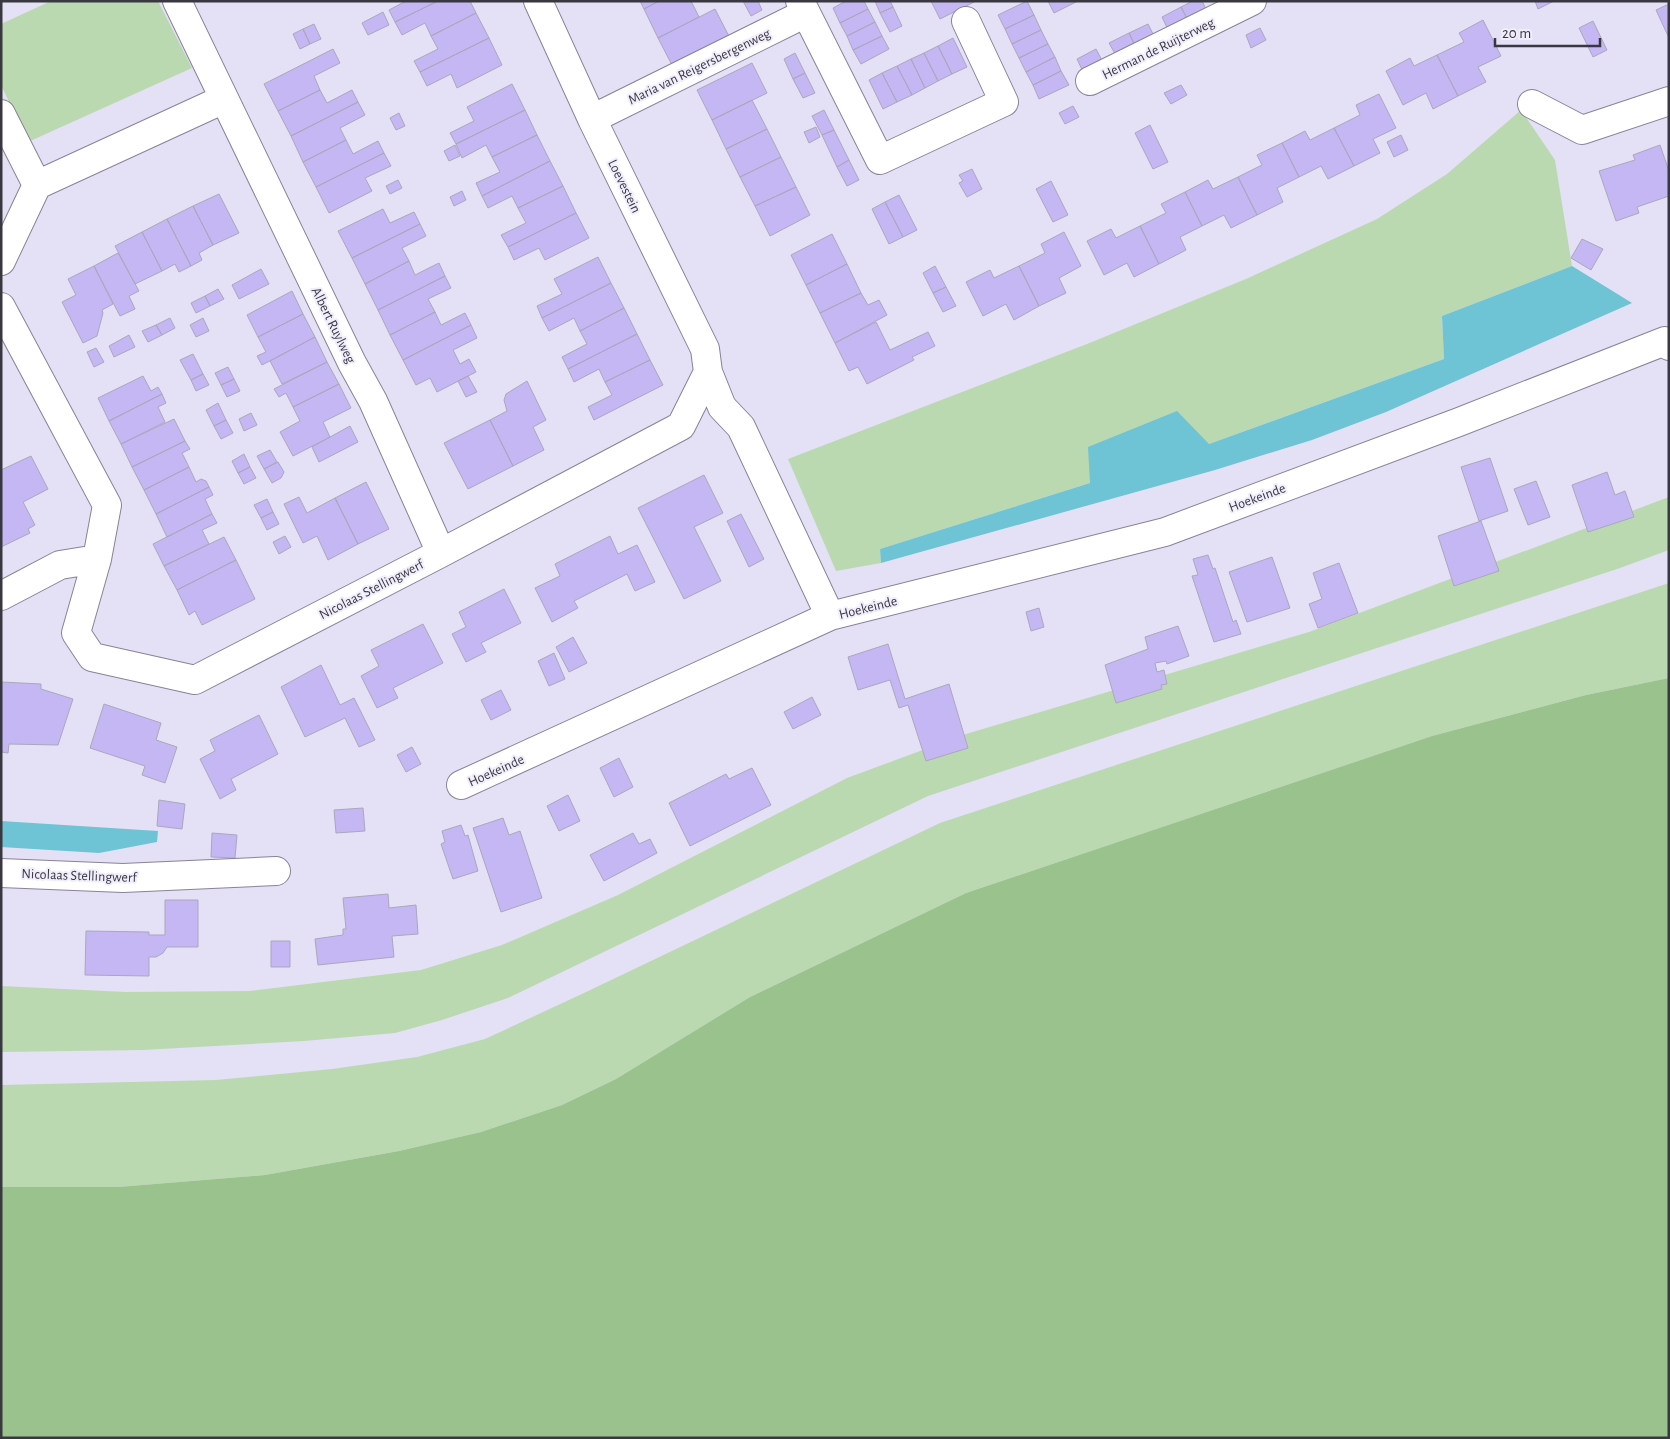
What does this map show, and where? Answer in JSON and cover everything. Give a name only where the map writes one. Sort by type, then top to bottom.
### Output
[{"type":"street","name":"Albert Ruylweg","points":[[177,1],[372,401],[442,553]]},
{"type":"street","name":"Loevestein","points":[[538,1],[592,119],[705,349],[708,372]]},
{"type":"street","name":"Herman de Ruijterweg","points":[[1090,81],[1252,1]]},
{"type":"street","name":"Maria van Reigersbergenweg","points":[[592,119],[803,7],[880,160],[1004,102],[966,21]]},
{"type":"street","points":[[1,261],[37,185],[224,99]]},
{"type":"street","points":[[1532,104],[1582,130],[1669,101]]},
{"type":"street","points":[[1,114],[37,185]]},
{"type":"street","name":"Nicolaas Stellingwerf","points":[[1,307],[107,505],[97,559],[76,633],[92,657],[195,680],[442,553],[681,426],[708,372]]},
{"type":"street","name":"Hoekeinde","points":[[462,785],[830,616],[1165,532],[1459,422],[1665,341],[1669,346]]},
{"type":"street","name":"Hoekeinde","points":[[708,372],[722,407],[741,427],[830,616]]},
{"type":"street","points":[[1,596],[60,565],[97,559]]},
{"type":"street","name":"Nicolaas Stellingwerf","points":[[1,872],[123,878],[276,871]]},
{"type":"green space","points":[[51,1],[158,1],[192,68],[28,142],[1,85],[1,24]]},
{"type":"green space","points":[[1521,110],[1555,160],[1572,266],[1442,316],[1444,359],[1209,444],[880,549],[881,563],[836,571],[788,459],[1087,344],[1246,279],[1377,219],[1447,174]]},
{"type":"green space","points":[[1669,497],[1669,550],[1620,568],[928,796],[508,998],[442,1020],[395,1033],[304,1041],[143,1050],[1,1052],[1,986],[126,992],[249,991],[421,970],[502,945],[618,895],[847,778],[966,734],[1309,632]]},
{"type":"green space","points":[[1669,583],[1669,678],[1586,695],[1432,736],[966,893],[750,997],[616,1079],[562,1105],[481,1132],[399,1151],[265,1175],[118,1187],[1,1187],[1,1085],[216,1080],[332,1069],[417,1057],[485,1039],[940,823]]},
{"type":"green space","points":[[1669,678],[1669,1438],[1,1438],[1,1187],[118,1187],[265,1175],[399,1151],[481,1132],[562,1105],[616,1079],[750,997],[966,893],[1432,736],[1586,695]]},
{"type":"water","points":[[1572,266],[1632,303],[1386,412],[1312,440],[1215,470],[881,563],[880,549],[1090,483],[1088,447],[1177,411],[1209,444],[1444,359],[1442,316]]},
{"type":"water","points":[[1,821],[158,831],[157,842],[99,853],[1,847]]},
{"type":"building","points":[[406,1],[438,1],[395,22],[389,10]]},
{"type":"building","points":[[438,1],[470,1],[476,13],[431,36],[425,23],[402,35],[395,22]]},
{"type":"building","points":[[640,1],[659,1],[644,9]]},
{"type":"building","points":[[659,1],[691,1],[699,17],[658,38],[644,9]]},
{"type":"building","points":[[743,1],[758,1],[762,10],[751,16]]},
{"type":"building","points":[[846,1],[864,1],[868,9],[840,23],[833,8]]},
{"type":"building","points":[[875,1],[890,1],[893,7],[880,13]]},
{"type":"building","points":[[931,1],[976,1],[940,19]]},
{"type":"building","points":[[1027,1],[1034,15],[1005,29],[998,15]]},
{"type":"building","points":[[1048,1],[1078,1],[1054,13]]},
{"type":"building","points":[[1193,1],[1202,1],[1209,15],[1190,24],[1181,7]]},
{"type":"building","points":[[1535,1],[1554,1],[1538,9]]},
{"type":"building","points":[[1669,4],[1669,38],[1656,10]]},
{"type":"building","points":[[893,7],[902,26],[890,32],[880,13]]},
{"type":"building","points":[[1181,7],[1190,24],[1170,34],[1162,17]]},
{"type":"building","points":[[715,9],[733,44],[673,67],[658,38]]},
{"type":"building","points":[[868,9],[875,22],[847,36],[840,23]]},
{"type":"building","points":[[383,12],[389,25],[368,35],[362,23]]},
{"type":"building","points":[[476,13],[489,38],[420,72],[414,61],[438,49],[431,36]]},
{"type":"building","points":[[1034,15],[1041,30],[1012,44],[1005,29]]},
{"type":"building","points":[[1483,20],[1501,56],[1478,67],[1486,82],[1458,96],[1437,55],[1464,42],[1459,33]]},
{"type":"building","points":[[1593,21],[1607,50],[1593,57],[1579,28]]},
{"type":"building","points":[[875,22],[882,36],[853,50],[847,36]]},
{"type":"building","points":[[314,24],[321,39],[310,44],[303,29]]},
{"type":"building","points":[[1148,24],[1156,40],[1137,50],[1129,33]]},
{"type":"building","points":[[1260,28],[1266,40],[1251,48],[1246,35]]},
{"type":"building","points":[[303,29],[310,44],[300,49],[293,34]]},
{"type":"building","points":[[1041,30],[1048,44],[1019,58],[1012,44]]},
{"type":"building","points":[[1129,33],[1137,50],[1118,59],[1109,43]]},
{"type":"building","points":[[882,36],[889,49],[861,64],[853,50]]},
{"type":"building","points":[[489,38],[502,65],[457,88],[451,74],[427,86],[420,72]]},
{"type":"building","points":[[953,38],[967,67],[952,74],[938,46]]},
{"type":"building","points":[[1048,44],[1055,57],[1026,72],[1019,58]]},
{"type":"building","points":[[938,46],[952,74],[938,81],[924,53]]},
{"type":"building","points":[[333,49],[340,63],[314,76],[320,90],[278,111],[264,84]]},
{"type":"building","points":[[1096,49],[1105,66],[1085,76],[1077,59]]},
{"type":"building","points":[[795,53],[805,73],[793,79],[784,59]]},
{"type":"building","points":[[924,53],[938,81],[925,88],[911,59]]},
{"type":"building","points":[[1437,55],[1458,96],[1433,109],[1426,93],[1403,105],[1386,71],[1410,58],[1414,66]]},
{"type":"building","points":[[1055,57],[1061,71],[1033,85],[1026,72]]},
{"type":"building","points":[[911,59],[925,88],[912,95],[897,66]]},
{"type":"building","points":[[752,63],[767,93],[712,120],[697,90]]},
{"type":"building","points":[[897,66],[912,95],[897,102],[882,73]]},
{"type":"building","points":[[1061,71],[1069,85],[1039,99],[1033,85]]},
{"type":"building","points":[[805,73],[815,93],[803,98],[793,79]]},
{"type":"building","points":[[882,73],[897,102],[883,109],[869,80]]},
{"type":"building","points":[[512,84],[525,110],[456,144],[450,133],[474,121],[467,107]]},
{"type":"building","points":[[1181,85],[1187,95],[1171,104],[1164,93]]},
{"type":"building","points":[[320,90],[327,103],[352,90],[358,102],[291,136],[278,111]]},
{"type":"building","points":[[1379,94],[1396,128],[1373,139],[1380,153],[1354,166],[1334,128],[1360,115],[1356,105]]},
{"type":"building","points":[[752,100],[767,129],[726,149],[712,120]]},
{"type":"building","points":[[358,102],[365,115],[340,128],[346,140],[303,162],[291,136]]},
{"type":"building","points":[[1073,106],[1079,117],[1065,124],[1059,113]]},
{"type":"building","points":[[525,110],[537,135],[492,157],[486,145],[462,158],[456,144]]},
{"type":"building","points":[[824,110],[834,130],[822,135],[812,116]]},
{"type":"building","points":[[399,113],[405,126],[396,130],[390,118]]},
{"type":"building","points":[[1150,125],[1168,162],[1153,169],[1135,133]]},
{"type":"building","points":[[816,127],[820,137],[809,143],[804,132]]},
{"type":"building","points":[[1334,128],[1354,166],[1328,179],[1321,166],[1299,177],[1282,143],[1305,131],[1310,140]]},
{"type":"building","points":[[767,129],[781,157],[740,177],[726,149]]},
{"type":"building","points":[[834,130],[849,160],[837,167],[822,135]]},
{"type":"building","points":[[537,135],[550,161],[482,196],[476,183],[500,172],[492,157]]},
{"type":"building","points":[[1401,135],[1408,150],[1394,157],[1387,142]]},
{"type":"building","points":[[346,140],[353,154],[378,141],[384,153],[316,187],[303,162]]},
{"type":"building","points":[[1282,143],[1299,177],[1277,188],[1283,202],[1257,215],[1238,177],[1262,165],[1257,155]]},
{"type":"building","points":[[455,145],[460,156],[449,161],[444,151]]},
{"type":"building","points":[[1660,145],[1669,171],[1669,196],[1637,207],[1639,213],[1616,221],[1599,171],[1635,160],[1633,155]]},
{"type":"building","points":[[384,153],[391,166],[365,178],[372,191],[329,213],[316,187]]},
{"type":"building","points":[[781,157],[796,187],[755,206],[740,177]]},
{"type":"building","points":[[849,160],[859,180],[847,186],[837,167]]},
{"type":"building","points":[[550,161],[563,186],[518,208],[512,196],[488,208],[482,196]]},
{"type":"building","points":[[972,169],[982,189],[967,197],[959,183],[963,181],[959,175]]},
{"type":"building","points":[[1238,177],[1257,215],[1231,228],[1224,215],[1202,226],[1185,192],[1208,180],[1213,189]]},
{"type":"building","points":[[398,180],[402,188],[390,194],[386,186]]},
{"type":"building","points":[[1051,181],[1068,215],[1053,222],[1036,189]]},
{"type":"building","points":[[563,186],[576,213],[508,247],[501,235],[526,223],[518,208]]},
{"type":"building","points":[[796,187],[810,215],[770,236],[755,206]]},
{"type":"building","points":[[462,191],[466,200],[454,206],[450,197]]},
{"type":"building","points":[[1185,192],[1202,226],[1180,237],[1186,250],[1159,264],[1140,226],[1166,213],[1161,204]]},
{"type":"building","points":[[219,194],[239,233],[213,245],[193,206]]},
{"type":"building","points":[[899,195],[917,230],[903,237],[885,202]]},
{"type":"building","points":[[885,202],[903,237],[889,244],[872,209]]},
{"type":"building","points":[[193,206],[213,245],[199,253],[202,260],[191,266],[167,219]]},
{"type":"building","points":[[383,209],[390,223],[414,212],[420,224],[352,258],[338,231]]},
{"type":"building","points":[[576,213],[589,238],[545,260],[539,248],[514,260],[508,247]]},
{"type":"building","points":[[167,219],[191,266],[179,272],[175,264],[162,271],[142,232]]},
{"type":"building","points":[[420,224],[426,236],[402,248],[409,261],[365,284],[352,258]]},
{"type":"building","points":[[1140,226],[1159,264],[1134,277],[1127,263],[1104,275],[1087,241],[1111,229],[1116,238]]},
{"type":"building","points":[[142,232],[162,271],[135,284],[115,246]]},
{"type":"building","points":[[1064,232],[1081,266],[1059,278],[1066,293],[1039,306],[1019,266],[1045,253],[1041,244]]},
{"type":"building","points":[[832,234],[847,264],[806,285],[791,255]]},
{"type":"building","points":[[1582,239],[1603,249],[1591,270],[1571,258]]},
{"type":"building","points":[[118,253],[139,291],[129,296],[135,309],[120,316],[94,266]]},
{"type":"building","points":[[598,257],[611,283],[542,318],[537,306],[562,294],[554,279]]},
{"type":"building","points":[[409,261],[415,275],[439,263],[445,276],[378,310],[365,284]]},
{"type":"building","points":[[847,264],[861,293],[820,313],[806,285]]},
{"type":"building","points":[[94,266],[113,304],[102,310],[103,313],[97,336],[83,343],[62,302],[76,295],[68,279]]},
{"type":"building","points":[[935,266],[946,287],[933,293],[923,273]]},
{"type":"building","points":[[1019,266],[1039,306],[1014,320],[1006,304],[983,316],[966,282],[990,270],[994,278]]},
{"type":"building","points":[[261,269],[269,284],[239,299],[232,285]]},
{"type":"building","points":[[445,276],[451,288],[428,299],[435,312],[390,335],[378,310]]},
{"type":"building","points":[[611,283],[624,308],[580,331],[574,318],[549,331],[542,318]]},
{"type":"building","points":[[946,287],[956,306],[943,312],[933,293]]},
{"type":"building","points":[[218,289],[224,299],[210,306],[205,296]]},
{"type":"building","points":[[292,291],[303,314],[258,337],[247,315]]},
{"type":"building","points":[[861,293],[868,305],[879,300],[887,315],[835,343],[820,313]]},
{"type":"building","points":[[205,296],[210,306],[196,313],[191,303]]},
{"type":"building","points":[[624,308],[637,334],[568,369],[562,357],[587,344],[580,331]]},
{"type":"building","points":[[435,312],[441,325],[465,313],[471,325],[403,360],[390,335]]},
{"type":"building","points":[[303,314],[315,337],[262,365],[257,356],[266,352],[258,337]]},
{"type":"building","points":[[170,318],[175,328],[162,335],[156,325]]},
{"type":"building","points":[[203,318],[209,331],[196,337],[190,325]]},
{"type":"building","points":[[876,322],[890,350],[928,332],[935,346],[912,357],[914,360],[867,384],[858,367],[849,371],[835,343]]},
{"type":"building","points":[[156,325],[162,335],[148,342],[142,331]]},
{"type":"building","points":[[471,325],[477,338],[453,350],[460,364],[469,359],[476,372],[437,392],[430,378],[416,385],[403,360]]},
{"type":"building","points":[[637,334],[650,360],[605,382],[599,369],[574,382],[568,369]]},
{"type":"building","points":[[129,335],[135,347],[114,357],[109,346]]},
{"type":"building","points":[[315,337],[327,362],[282,384],[270,361]]},
{"type":"building","points":[[96,348],[104,362],[94,367],[87,352]]},
{"type":"building","points":[[193,354],[203,374],[191,380],[180,360]]},
{"type":"building","points":[[650,360],[663,385],[594,420],[588,407],[612,395],[605,382]]},
{"type":"building","points":[[327,362],[339,384],[293,407],[286,393],[279,397],[274,389]]},
{"type":"building","points":[[228,367],[234,379],[221,385],[215,373]]},
{"type":"building","points":[[203,374],[209,385],[196,391],[191,380]]},
{"type":"building","points":[[143,376],[151,391],[158,387],[162,394],[109,421],[98,398]]},
{"type":"building","points":[[468,376],[477,392],[466,397],[458,381]]},
{"type":"building","points":[[234,379],[240,391],[227,397],[221,385]]},
{"type":"building","points":[[527,381],[546,420],[533,427],[544,450],[513,466],[490,420],[507,411],[504,400],[506,394]]},
{"type":"building","points":[[339,384],[351,408],[323,422],[330,437],[293,456],[280,432],[300,421],[293,407]]},
{"type":"building","points":[[162,394],[166,403],[158,407],[165,422],[121,444],[109,421]]},
{"type":"building","points":[[218,403],[226,420],[214,426],[206,410]]},
{"type":"building","points":[[251,413],[257,425],[244,431],[239,419]]},
{"type":"building","points":[[174,419],[185,441],[132,467],[121,444]]},
{"type":"building","points":[[226,420],[233,433],[221,439],[214,426]]},
{"type":"building","points":[[490,420],[513,466],[468,489],[444,443]]},
{"type":"building","points":[[350,426],[358,442],[319,462],[312,447]]},
{"type":"building","points":[[185,441],[190,449],[182,453],[189,467],[144,490],[132,467]]},
{"type":"building","points":[[270,450],[277,462],[264,469],[257,456]]},
{"type":"building","points":[[244,454],[250,467],[238,473],[232,461]]},
{"type":"building","points":[[31,456],[48,489],[23,502],[35,525],[28,529],[30,533],[1,547],[1,470]]},
{"type":"building","points":[[1490,458],[1508,511],[1479,521],[1461,467]]},
{"type":"building","points":[[278,462],[284,472],[281,478],[272,483],[264,469]]},
{"type":"building","points":[[189,467],[196,482],[201,479],[206,481],[209,487],[156,514],[144,490]]},
{"type":"building","points":[[250,467],[256,478],[244,484],[238,473]]},
{"type":"building","points":[[1607,472],[1615,495],[1625,491],[1634,517],[1588,532],[1572,485]]},
{"type":"building","points":[[704,475],[723,513],[694,527],[721,581],[684,599],[638,508]]},
{"type":"building","points":[[1536,481],[1550,517],[1528,525],[1514,489]]},
{"type":"building","points":[[366,482],[389,529],[358,544],[335,498]]},
{"type":"building","points":[[209,487],[213,495],[205,499],[212,514],[167,537],[156,514]]},
{"type":"building","points":[[299,497],[307,513],[335,498],[358,544],[328,560],[317,536],[303,543],[284,504]]},
{"type":"building","points":[[267,499],[273,512],[261,518],[254,505]]},
{"type":"building","points":[[273,512],[279,524],[267,530],[261,518]]},
{"type":"building","points":[[212,514],[217,523],[202,530],[209,544],[164,566],[153,544]]},
{"type":"building","points":[[741,514],[764,559],[749,567],[727,521]]},
{"type":"building","points":[[1481,521],[1499,571],[1454,586],[1438,536]]},
{"type":"building","points":[[285,536],[291,547],[279,554],[273,542]]},
{"type":"building","points":[[610,536],[618,554],[637,545],[655,582],[635,591],[627,574],[574,601],[578,608],[552,622],[535,588],[560,576],[555,564]]},
{"type":"building","points":[[224,537],[236,560],[177,590],[164,566]]},
{"type":"building","points":[[1208,555],[1213,569],[1215,568],[1233,622],[1236,620],[1241,634],[1214,642],[1192,576],[1198,575],[1193,559]]},
{"type":"building","points":[[1272,557],[1290,608],[1247,622],[1229,572]]},
{"type":"building","points":[[236,560],[255,599],[202,625],[195,611],[189,615],[177,590]]},
{"type":"building","points":[[1339,563],[1358,613],[1318,628],[1309,604],[1322,599],[1313,573]]},
{"type":"building","points":[[504,589],[521,623],[481,643],[486,652],[466,662],[452,634],[466,627],[459,612]]},
{"type":"building","points":[[1039,608],[1044,627],[1031,631],[1026,612]]},
{"type":"building","points":[[423,624],[443,663],[393,688],[398,698],[377,708],[361,676],[379,666],[371,650]]},
{"type":"building","points":[[1178,626],[1189,656],[1167,664],[1166,661],[1155,663],[1157,672],[1164,670],[1167,684],[1161,685],[1162,689],[1116,703],[1105,665],[1148,649],[1145,637]]},
{"type":"building","points":[[573,637],[587,663],[569,672],[556,647]]},
{"type":"building","points":[[888,644],[905,699],[949,684],[968,748],[926,761],[908,705],[899,708],[890,680],[858,690],[848,657]]},
{"type":"building","points":[[554,653],[565,679],[549,686],[538,661]]},
{"type":"building","points":[[321,665],[340,705],[354,698],[375,740],[359,747],[345,718],[305,737],[281,687]]},
{"type":"building","points":[[1,682],[41,684],[41,689],[73,699],[58,745],[9,744],[8,753],[1,752]]},
{"type":"building","points":[[501,690],[511,710],[491,720],[481,700]]},
{"type":"building","points":[[812,697],[821,715],[793,729],[784,712]]},
{"type":"building","points":[[104,704],[161,723],[156,740],[177,747],[165,783],[142,775],[145,766],[90,748]]},
{"type":"building","points":[[259,715],[278,754],[231,779],[236,790],[220,799],[200,759],[215,751],[210,740]]},
{"type":"building","points":[[412,747],[421,764],[406,772],[397,755]]},
{"type":"building","points":[[619,758],[633,787],[614,797],[600,768]]},
{"type":"building","points":[[752,768],[771,805],[690,846],[669,803],[726,774],[729,779]]},
{"type":"building","points":[[568,795],[580,821],[559,831],[547,806]]},
{"type":"building","points":[[159,800],[185,804],[182,829],[157,826]]},
{"type":"building","points":[[363,808],[365,831],[336,833],[334,810]]},
{"type":"building","points":[[503,818],[509,835],[520,831],[542,898],[501,912],[473,828]]},
{"type":"building","points":[[461,825],[465,836],[468,835],[478,871],[453,879],[441,844],[445,842],[442,831]]},
{"type":"building","points":[[212,833],[237,835],[235,858],[211,857]]},
{"type":"building","points":[[633,833],[639,844],[650,839],[657,853],[604,881],[590,855]]},
{"type":"building","points":[[388,894],[389,908],[416,905],[418,934],[392,936],[394,957],[318,965],[315,939],[343,935],[343,929],[346,929],[343,898]]},
{"type":"building","points":[[165,900],[198,900],[198,947],[167,947],[163,953],[156,957],[149,957],[149,976],[85,975],[86,931],[149,932],[149,935],[165,935]]},
{"type":"building","points":[[271,941],[290,941],[290,967],[271,967]]}]
